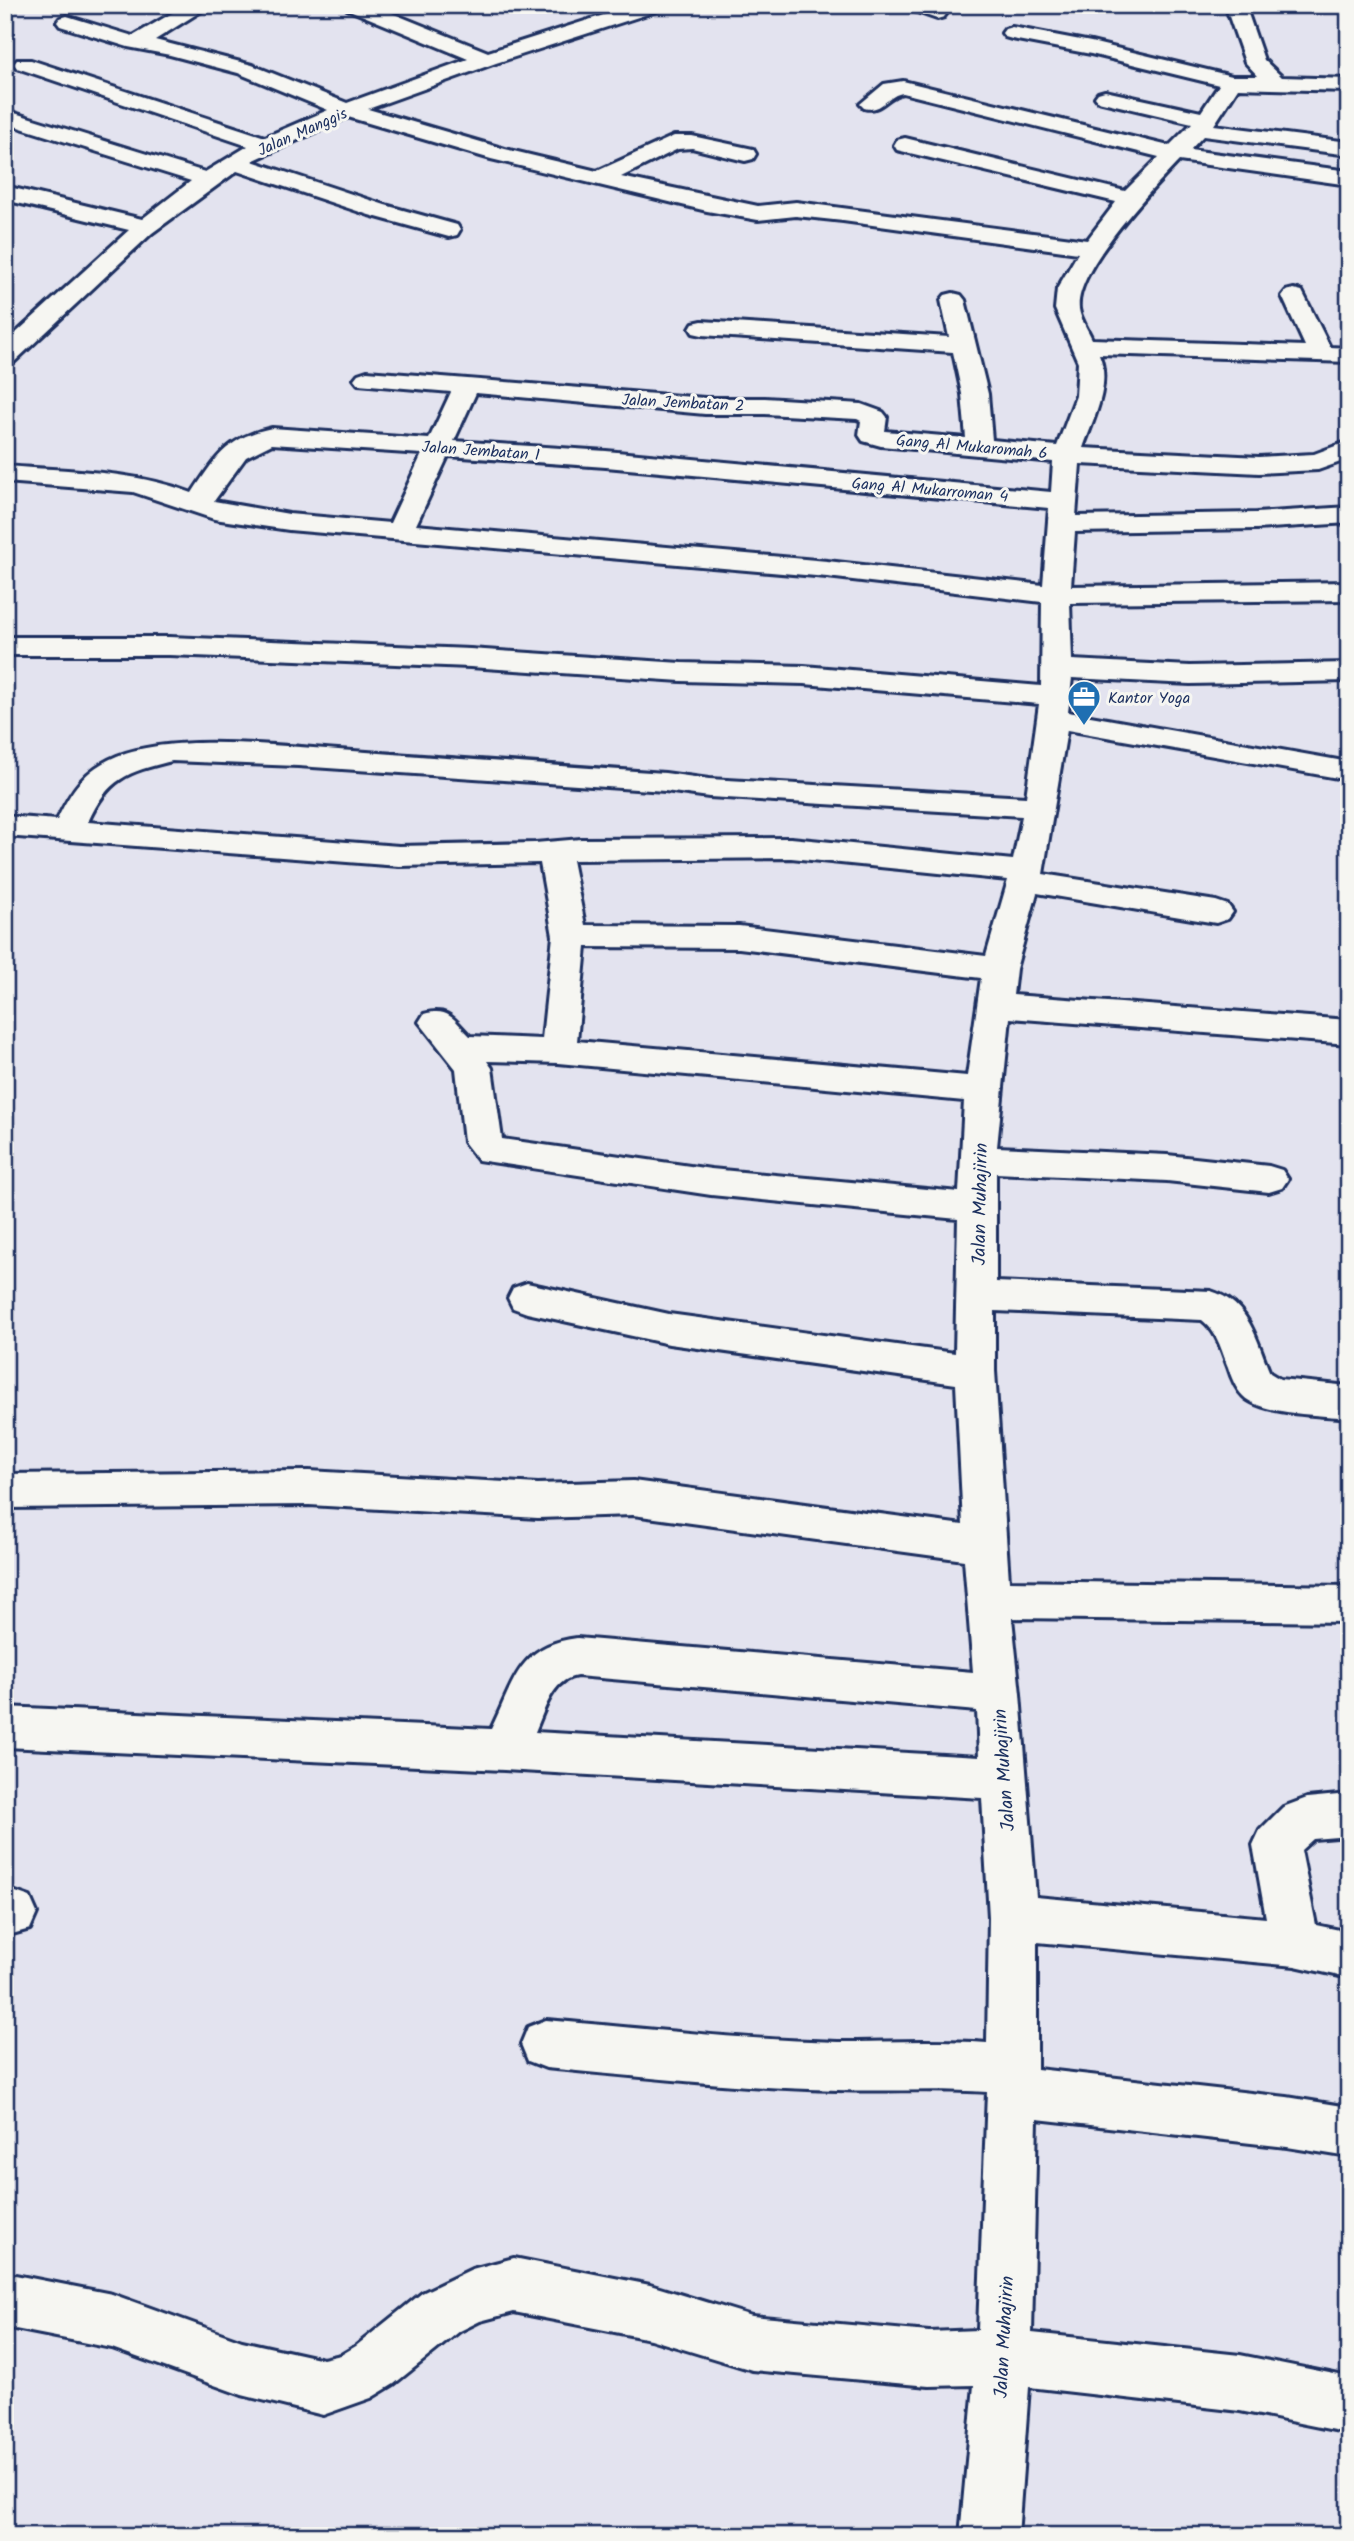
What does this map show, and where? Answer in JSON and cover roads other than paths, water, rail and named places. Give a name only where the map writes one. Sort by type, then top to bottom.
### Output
[{"type":"street","points":[[135,43],[201,5]]},
{"type":"street","points":[[354,5],[486,59]]},
{"type":"street","name":"Jalan Manggis","points":[[5,357],[147,227],[208,180],[267,145],[347,110],[486,59],[656,5]]},
{"type":"street","points":[[915,5],[937,13]]},
{"type":"street","points":[[1235,5],[1255,62],[1277,84]]},
{"type":"street","points":[[572,9],[607,20]]},
{"type":"street","points":[[67,22],[135,43],[173,49],[245,69],[347,110],[499,154],[747,212],[820,211],[1093,248]]},
{"type":"street","points":[[1012,33],[1091,48],[1233,82],[1349,85]]},
{"type":"street","points":[[24,64],[267,145]]},
{"type":"street","name":"Jalan Muhajirin","points":[[989,2536],[1004,2357],[1012,2080],[1013,1917],[998,1694],[988,1599],[975,1371],[978,1159],[983,1090],[996,987],[1026,876],[1040,807],[1055,694],[1056,594],[1068,455],[1089,396],[1091,369],[1085,346],[1067,309],[1069,289],[1093,248],[1130,199],[1203,125],[1233,82]]},
{"type":"street","points":[[871,104],[891,88],[902,87],[1175,154],[1349,178]]},
{"type":"street","points":[[1105,97],[1203,125],[1349,149]]},
{"type":"street","points":[[5,116],[208,180]]},
{"type":"street","points":[[598,179],[674,142],[692,142],[745,154]]},
{"type":"street","points":[[905,145],[1130,199]]},
{"type":"street","points":[[235,163],[377,211],[449,230]]},
{"type":"street","points":[[5,193],[147,227]]},
{"type":"street","points":[[1294,296],[1321,354]]},
{"type":"street","points":[[953,300],[961,345],[975,394],[980,447]]},
{"type":"street","points":[[702,328],[961,345]]},
{"type":"street","points":[[1085,346],[1349,355]]},
{"type":"street","points":[[367,379],[467,384],[400,531]]},
{"type":"street","name":"Jalan Jembatan 2","points":[[467,384],[705,406],[765,406],[861,412],[874,416],[872,435],[877,437]]},
{"type":"street","name":"Jalan Jembatan 1","points":[[197,506],[239,447],[260,437],[439,446],[797,476]]},
{"type":"street","name":"Gang Al Mukaromah 6","points":[[877,437],[1068,455],[1259,465],[1318,462],[1349,449]]},
{"type":"street","points":[[5,474],[133,484],[160,490],[197,506],[235,516],[275,521],[827,569],[1056,594],[1349,591]]},
{"type":"street","name":"Gang Al Mukarroman 4","points":[[797,476],[1063,512],[1256,521],[1349,515]]},
{"type":"street","points":[[5,646],[169,646],[456,658],[681,672],[804,675],[1055,694],[1349,771]]},
{"type":"street","points":[[1055,694],[1190,675],[1349,672]]},
{"type":"street","points":[[68,831],[85,794],[103,775],[129,762],[172,752],[298,757],[665,782],[721,789],[1040,807]]},
{"type":"street","points":[[5,826],[399,856],[791,848],[1026,876],[1216,912]]},
{"type":"street","points":[[554,851],[570,936],[558,1051]]},
{"type":"street","points":[[570,936],[739,937],[996,987],[1349,1032]]},
{"type":"street","points":[[436,1022],[461,1048],[474,1068],[482,1142],[491,1151],[711,1182],[978,1207]]},
{"type":"street","points":[[461,1048],[558,1051],[983,1090]]},
{"type":"street","points":[[978,1159],[1167,1168],[1269,1179]]},
{"type":"street","points":[[977,1296],[1211,1306],[1225,1313],[1240,1338],[1251,1380],[1263,1390],[1349,1402]]},
{"type":"street","points":[[527,1298],[669,1329],[975,1371]]},
{"type":"street","points":[[5,1490],[309,1488],[538,1501],[633,1497],[985,1545]]},
{"type":"street","points":[[988,1599],[1349,1604]]},
{"type":"street","points":[[504,1750],[540,1674],[559,1659],[577,1657],[998,1694]]},
{"type":"street","points":[[5,1727],[504,1750],[1003,1779]]},
{"type":"street","points":[[1295,1943],[1277,1845],[1286,1831],[1298,1820],[1349,1815]]},
{"type":"street","points":[[1013,1917],[1295,1943],[1349,1955]]},
{"type":"street","points":[[546,2044],[690,2057],[838,2066],[946,2064],[1012,2080],[1349,2132]]},
{"type":"street","points":[[5,2300],[112,2321],[242,2368],[323,2387],[352,2379],[375,2365],[441,2312],[461,2301],[514,2285],[650,2312],[752,2343],[929,2359],[1004,2357],[1240,2383],[1349,2404]]},
{"type":"waterway","points":[[1335,5],[1349,11]]},
{"type":"place","name":"Kantor Yoga","points":[[1084,727]]}]
